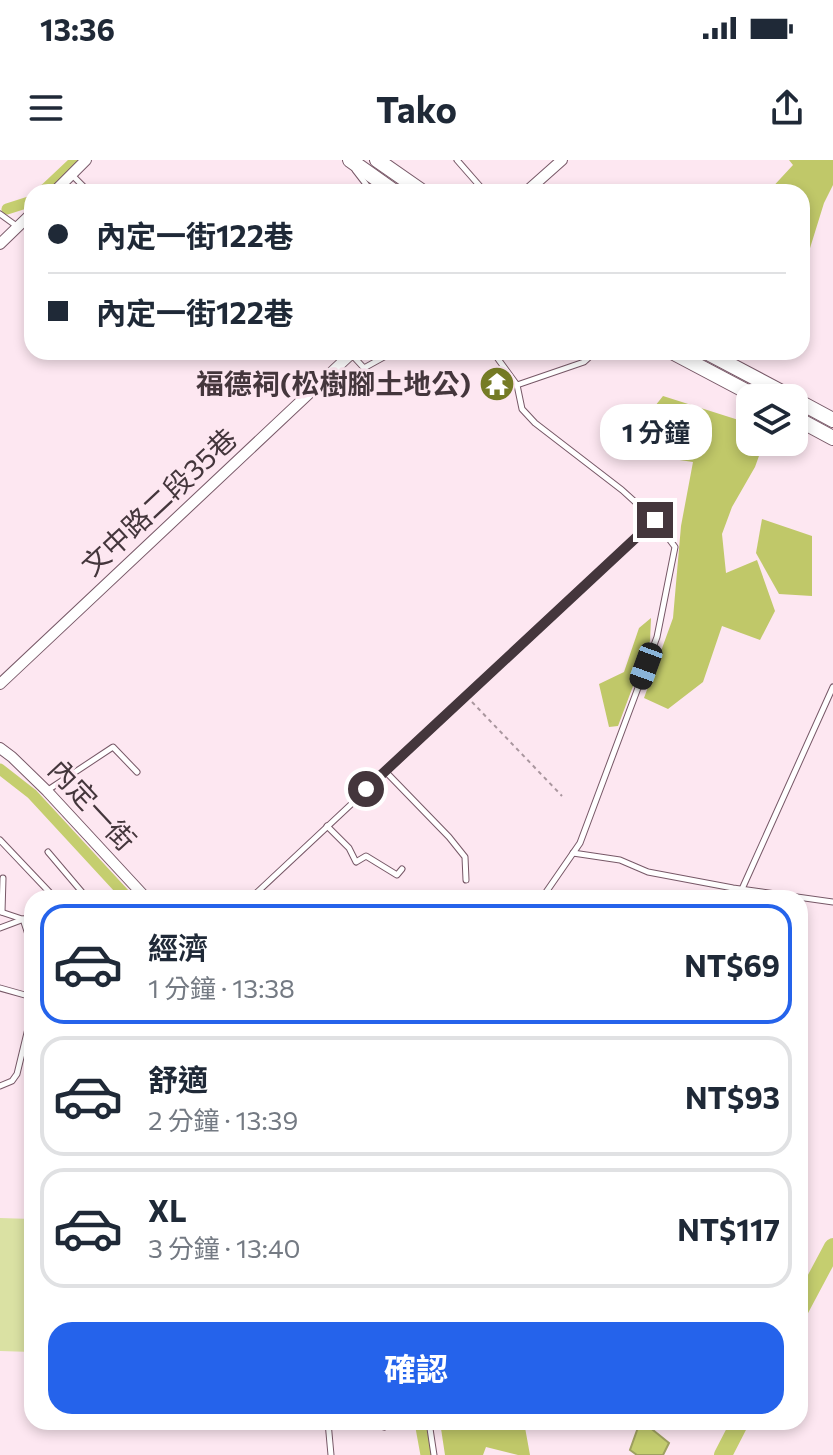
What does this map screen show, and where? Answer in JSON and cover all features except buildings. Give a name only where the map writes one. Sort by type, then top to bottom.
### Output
[{"type":"street","points":[[62,184],[86,160]]},
{"type":"street","points":[[348,160],[383,184]]},
{"type":"street","points":[[377,160],[412,184]]},
{"type":"street","points":[[535,184],[562,160]]},
{"type":"street","points":[[0,244],[24,221]]},
{"type":"street","name":"文中路二段35巷","points":[[0,684],[343,360]]},
{"type":"street","points":[[687,360],[736,386]]},
{"type":"street","points":[[721,360],[766,384]]},
{"type":"street","points":[[723,379],[730,365]]},
{"type":"street","points":[[808,406],[833,420]]},
{"type":"street","points":[[808,425],[833,438]]},
{"type":"street","name":"內定一街","points":[[0,748],[47,791],[139,890]]},
{"type":"lane","points":[[348,160],[366,184]]},
{"type":"lane","points":[[457,160],[478,184]]},
{"type":"lane","points":[[71,174],[81,184]]},
{"type":"lane","points":[[0,214],[18,227]]},
{"type":"lane","points":[[357,360],[364,368],[378,360]]},
{"type":"lane","points":[[499,360],[517,385],[522,409],[535,423],[622,490],[655,520],[675,547],[657,637],[580,843],[548,890]]},
{"type":"lane","points":[[517,385],[586,360]]},
{"type":"lane","points":[[259,890],[655,520]]},
{"type":"lane","points":[[742,889],[833,687]]},
{"type":"lane","points":[[47,791],[113,747],[137,772]]},
{"type":"lane","points":[[385,771],[465,857],[466,880]]},
{"type":"lane","points":[[327,826],[349,848],[356,862],[366,856],[397,875],[402,869]]},
{"type":"lane","points":[[0,840],[47,890]]},
{"type":"lane","points":[[48,852],[78,890]]},
{"type":"lane","points":[[573,853],[620,860],[648,872],[749,890]]},
{"type":"lane","points":[[3,878],[1,912],[23,919]]},
{"type":"lane","points":[[808,898],[833,902]]},
{"type":"lane","points":[[0,928],[23,919]]},
{"type":"lane","points":[[0,988],[24,995]]},
{"type":"lane","points":[[0,1086],[12,1081],[17,1074],[24,1045]]},
{"type":"lane","points":[[329,1430],[331,1455]]},
{"type":"lane","points":[[430,1430],[434,1455]]},
{"type":"path","points":[[466,696],[562,796]]},
{"type":"shaded area","points":[[789,160],[833,160],[833,185],[810,248],[810,184],[775,184],[793,165]]},
{"type":"shaded area","points":[[663,396],[736,419],[736,456],[759,456],[732,507],[722,534],[726,573],[757,560],[775,611],[760,640],[722,626],[703,682],[668,709],[644,698],[673,618],[681,526],[693,462],[619,451]]},
{"type":"shaded area","points":[[762,519],[812,536],[812,596],[779,594],[756,553]]},
{"type":"shaded area","points":[[651,618],[650,641],[618,726],[609,727],[599,684],[624,672],[639,628]]},
{"type":"shaded area","points":[[0,1218],[24,1219],[24,1352],[0,1351]]},
{"type":"shaded area","points":[[441,1430],[525,1430],[530,1455],[486,1447],[483,1455],[445,1455]]},
{"type":"shaded area","points":[[637,1430],[653,1430],[669,1443],[663,1455],[637,1455],[630,1450]]},
{"type":"waterway","points":[[50,184],[76,160]]},
{"type":"waterway","points":[[7,209],[24,204]]},
{"type":"waterway","points":[[0,769],[32,794],[121,890]]},
{"type":"waterway","points":[[808,1294],[833,1247]]},
{"type":"waterway","points":[[421,1430],[426,1455]]},
{"type":"waterway","points":[[723,1455],[736,1430]]},
{"type":"place","name":"福德祠(松樹腳土地公)","points":[[497,384]]},
{"type":"route","points":[[366,789],[655,520]]}]
